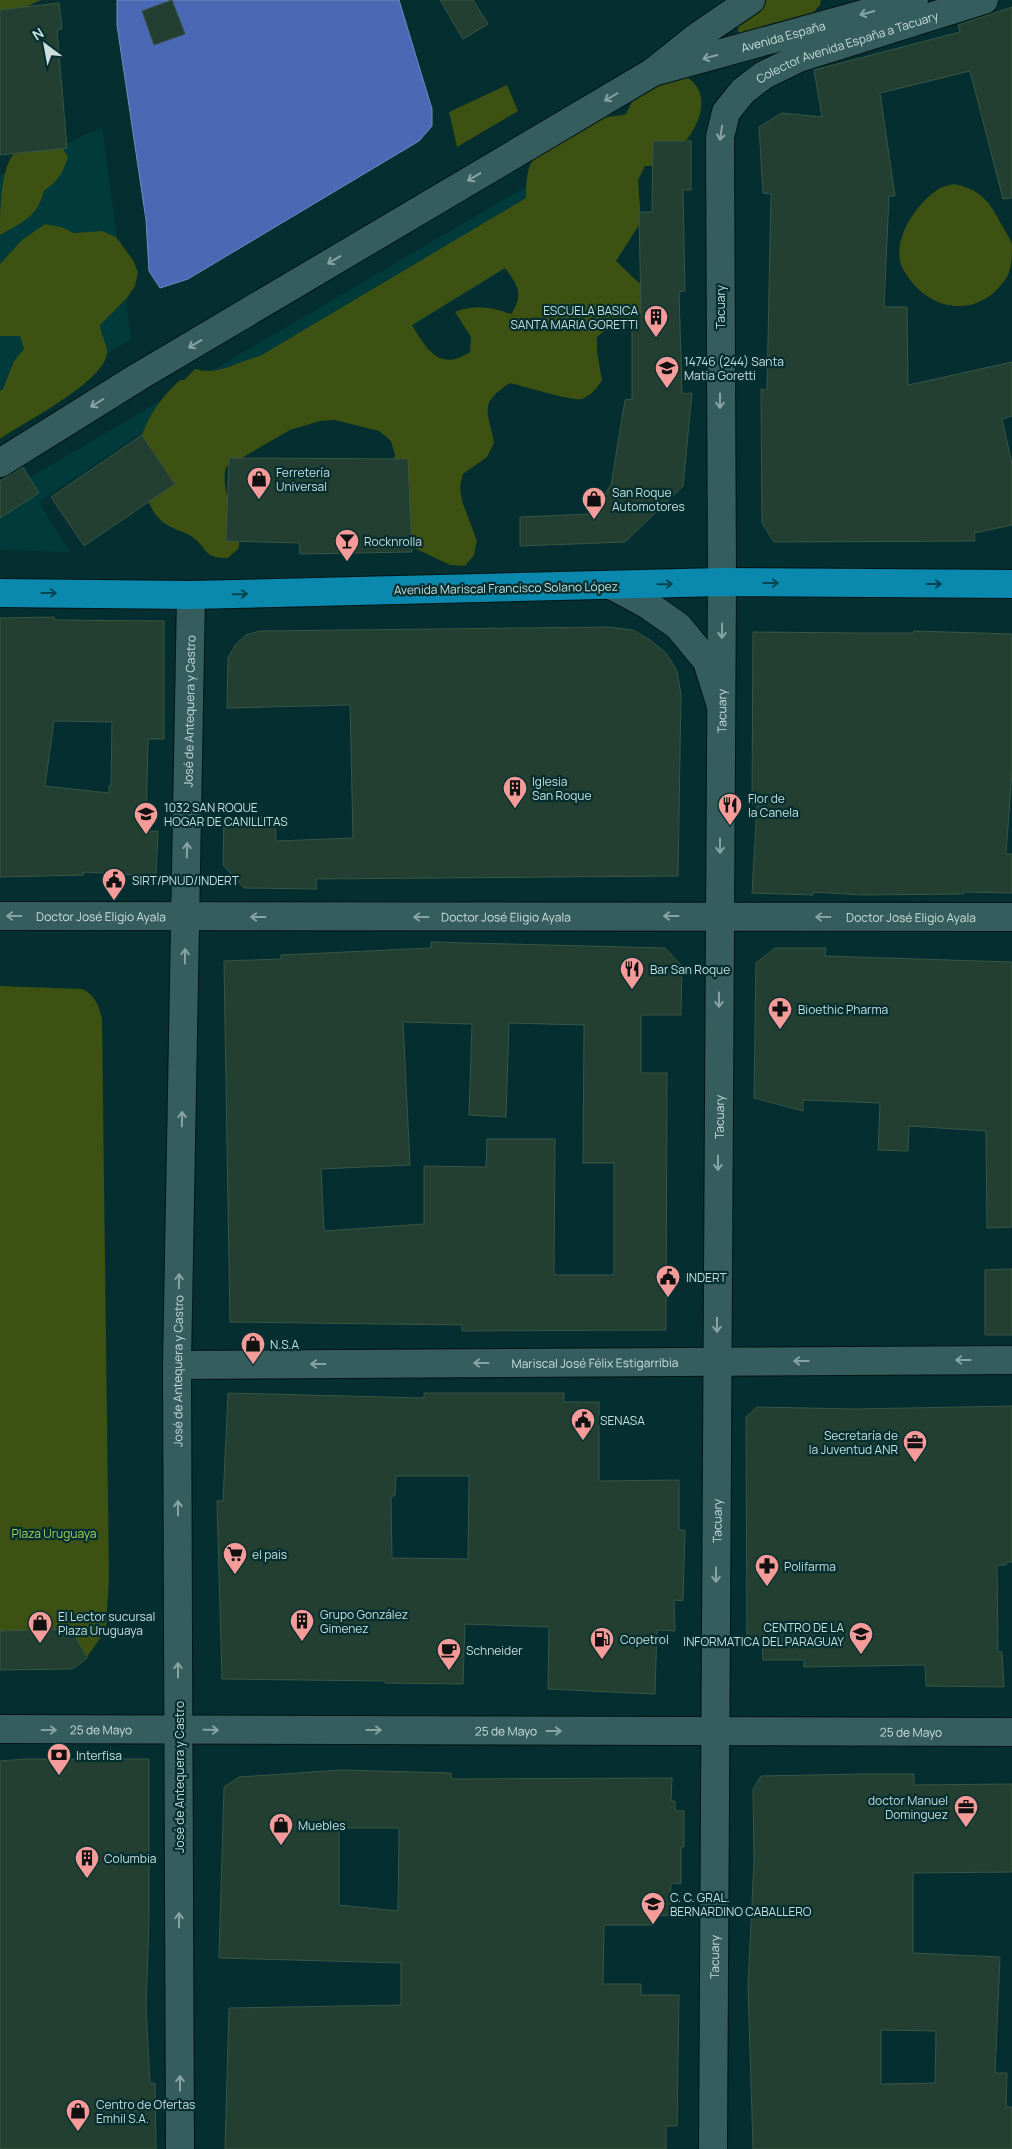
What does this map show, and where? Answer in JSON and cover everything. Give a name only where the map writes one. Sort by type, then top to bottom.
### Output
[{"type":"highway","name":"Avenida Mariscal Francisco Solano López","points":[[0,593],[191,595],[722,582],[1012,584]]},
{"type":"street","points":[[0,463],[138,377],[653,72],[698,36],[751,0]]},
{"type":"street","name":"Avenida España","points":[[653,72],[914,0]]},
{"type":"street","name":"Colector Avenida España a Tacuary","points":[[743,92],[764,75],[799,58],[984,0]]},
{"type":"street","name":"Tacuary","points":[[713,2149],[722,582],[720,137],[726,112],[743,92]]},
{"type":"street","points":[[611,585],[648,605],[678,626],[707,661],[721,706]]},
{"type":"street","name":"José de Antequera y Castro","points":[[180,2149],[177,1365],[191,595]]},
{"type":"street","name":"Doctor José Eligio Ayala","points":[[0,916],[1012,917]]},
{"type":"street","name":"Mariscal José Félix Estigarribia","points":[[177,1365],[1012,1360]]},
{"type":"street","name":"25 de Mayo","points":[[0,1729],[1012,1732]]},
{"type":"shaded area","points":[[102,127],[131,339],[0,420],[0,175]]},
{"type":"shaded area","points":[[583,153],[576,225],[203,456],[174,411],[39,502],[70,552],[0,550],[0,495]]},
{"type":"green space","points":[[0,0],[42,0],[29,6],[0,33]]},
{"type":"green space","points":[[764,0],[821,0],[820,5],[811,15],[743,36],[738,32],[739,14]]},
{"type":"green space","points":[[677,72],[694,83],[701,99],[698,121],[685,142],[668,159],[660,164],[645,166],[638,180],[641,222],[616,261],[657,300],[639,321],[608,328],[597,337],[597,352],[602,380],[594,391],[586,397],[582,399],[570,398],[510,383],[493,397],[489,403],[488,416],[494,443],[487,457],[463,474],[460,487],[462,501],[477,541],[474,555],[465,566],[450,565],[408,545],[386,485],[395,455],[391,441],[379,431],[335,420],[320,421],[290,430],[226,467],[225,488],[239,537],[239,548],[228,558],[219,558],[209,554],[197,540],[167,525],[156,516],[147,496],[144,473],[144,440],[142,435],[158,405],[180,380],[184,380],[195,369],[212,371],[260,356],[526,198],[529,168],[537,156],[585,124],[602,117],[626,114],[638,90]],"holes":[[[505,268],[518,290],[517,301],[511,314],[483,307],[455,312],[471,337],[470,352],[460,358],[450,360],[442,359],[429,350],[412,325]]]},
{"type":"green space","points":[[507,85],[518,111],[457,147],[449,112]]},
{"type":"green space","points":[[60,144],[68,157],[59,177],[44,191],[37,207],[28,218],[0,235],[2,189],[11,157],[21,149]]},
{"type":"green space","points":[[954,184],[976,192],[986,201],[1012,244],[1012,258],[1005,280],[994,293],[981,301],[967,306],[953,306],[939,302],[926,295],[914,285],[904,271],[900,260],[899,248],[902,236],[914,213],[922,203],[940,188]]},
{"type":"green space","points":[[45,224],[61,227],[74,233],[102,231],[116,237],[133,260],[138,272],[135,286],[127,298],[100,325],[107,350],[104,362],[95,374],[63,400],[0,439],[0,391],[3,389],[14,361],[24,349],[20,336],[0,336],[0,264],[22,240]]},
{"type":"green space","name":"Plaza Uruguaya","points":[[0,986],[82,989],[90,994],[95,1001],[102,1019],[109,1578],[106,1630],[87,1657],[71,1629],[0,1631]]},
{"type":"water","points":[[117,0],[399,0],[432,109],[432,126],[419,141],[188,279],[160,288],[149,271],[146,220],[117,25]]},
{"type":"building","points":[[172,0],[185,34],[154,45],[142,11]]},
{"type":"building","points":[[440,0],[473,0],[488,24],[463,39]]},
{"type":"building","points":[[59,3],[62,29],[57,30],[67,148],[0,155],[0,10]]},
{"type":"building","points":[[1012,7],[1012,198],[1003,199],[970,71],[880,93],[895,196],[889,196],[884,307],[907,307],[908,385],[1012,362],[1012,416],[1002,419],[1012,464],[1012,525],[974,533],[975,541],[774,542],[762,523],[761,389],[767,390],[771,194],[763,193],[759,127],[782,113],[822,117],[814,70],[960,32],[958,25]]},
{"type":"building","points":[[653,141],[691,141],[691,190],[683,190],[685,291],[679,292],[682,394],[692,393],[683,486],[625,542],[520,546],[520,517],[590,514],[611,485],[625,400],[632,399],[632,313],[641,313],[639,212],[652,212]]},
{"type":"building","points":[[142,435],[175,484],[84,546],[51,497]]},
{"type":"building","points":[[229,458],[408,459],[412,552],[300,554],[299,543],[226,541]]},
{"type":"building","points":[[23,467],[39,493],[0,518],[0,481]]},
{"type":"building","points":[[54,617],[54,620],[164,621],[164,739],[148,739],[146,831],[158,831],[156,876],[84,872],[84,875],[0,877],[0,618]],"holes":[[[54,721],[112,722],[111,786],[109,786],[109,793],[45,786]]]},
{"type":"building","name":"Iglesia San Roque","points":[[608,627],[633,630],[650,640],[666,653],[677,671],[681,695],[678,876],[316,879],[317,889],[244,888],[223,865],[224,818],[275,816],[276,841],[353,838],[350,705],[227,708],[228,658],[235,645],[246,635],[260,631]]},
{"type":"building","points":[[914,631],[1012,634],[1012,771],[1006,854],[1012,854],[1012,893],[964,892],[964,894],[863,895],[813,892],[813,895],[752,893],[757,804],[752,804],[753,632],[913,633]]},
{"type":"building","points":[[431,942],[665,948],[682,966],[681,1015],[641,1015],[641,1073],[667,1073],[666,1330],[462,1331],[462,1325],[230,1322],[224,961],[281,959],[281,955],[431,948]],"holes":[[[403,1022],[472,1024],[469,1115],[506,1117],[509,1023],[584,1025],[583,1163],[614,1163],[614,1275],[554,1275],[555,1139],[487,1139],[486,1167],[424,1166],[424,1224],[324,1231],[321,1169],[410,1165]]]},
{"type":"building","points":[[775,948],[826,948],[825,956],[1012,962],[1012,1227],[987,1228],[986,1131],[909,1126],[908,1151],[878,1150],[880,1103],[803,1100],[803,1111],[754,1098],[756,963]]},
{"type":"building","points":[[1012,1269],[1012,1335],[985,1335],[985,1270]]},
{"type":"building","points":[[228,1393],[424,1398],[424,1393],[564,1393],[564,1402],[599,1402],[599,1481],[679,1480],[679,1530],[685,1530],[683,1601],[674,1600],[675,1631],[657,1630],[655,1694],[548,1689],[549,1627],[465,1624],[463,1684],[222,1679],[217,1501],[223,1501]],"holes":[[[396,1476],[469,1476],[468,1559],[392,1558],[391,1496],[395,1496]]]},
{"type":"building","points":[[1012,1406],[1012,1562],[1007,1562],[1006,1565],[997,1565],[998,1652],[1002,1652],[1004,1687],[926,1686],[925,1665],[804,1667],[804,1660],[763,1660],[762,1641],[747,1641],[746,1417],[757,1407],[856,1409]]},
{"type":"building","name":"El Lector sucursal Plaza Uruguaya","points":[[71,1629],[87,1658],[77,1666],[71,1669],[0,1670],[0,1631]]},
{"type":"building","points":[[25,1759],[149,1759],[149,1919],[146,2007],[150,2083],[155,2083],[156,2149],[0,2149],[0,1761]]},
{"type":"building","points":[[341,1770],[451,1773],[451,1779],[672,1778],[671,1801],[675,1801],[675,1811],[684,1811],[684,1847],[681,1847],[681,1884],[671,1883],[670,1915],[652,1916],[652,1925],[604,1925],[603,1984],[641,1984],[641,1995],[679,1995],[677,2126],[666,2126],[666,2149],[225,2149],[229,2008],[401,2005],[401,1963],[219,1958],[224,1787],[239,1777]],"holes":[[[339,1828],[399,1828],[398,1911],[339,1905]]]},
{"type":"building","points":[[914,1774],[914,1785],[1012,1784],[1012,1872],[913,1873],[913,1953],[1000,1957],[995,2073],[1007,2073],[1006,2107],[1012,2107],[1012,2149],[753,2149],[748,1986],[754,1861],[753,1789],[761,1776]],"holes":[[[881,2030],[936,2031],[935,2083],[881,2084]]]},
{"type":"place","name":"ESCUELA BASICA SANTA MARIA GORETTI","points":[[656,338]]},
{"type":"place","name":"14746 (244) Santa Matia Goretti","points":[[667,389]]},
{"type":"place","name":"Ferretería Universal","points":[[259,500]]},
{"type":"place","name":"San Roque Automotores","points":[[594,520]]},
{"type":"place","name":"Rocknrolla","points":[[347,562]]},
{"type":"place","name":"Iglesia San Roque","points":[[515,809]]},
{"type":"place","name":"Flor de la Canela","points":[[730,826]]},
{"type":"place","name":"1032 SAN ROQUE HOGAR DE CANILLITAS","points":[[146,835]]},
{"type":"place","name":"SIRT/PNUD/INDERT","points":[[114,901]]},
{"type":"place","name":"Bar San Roque","points":[[632,990]]},
{"type":"place","name":"Bioethic Pharma","points":[[780,1030]]},
{"type":"place","name":"INDERT","points":[[668,1298]]},
{"type":"place","name":"N.S.A","points":[[253,1365]]},
{"type":"place","name":"SENASA","points":[[583,1441]]},
{"type":"place","name":"Secretaría de la Juventud ANR","points":[[915,1463]]},
{"type":"place","name":"el pais","points":[[235,1575]]},
{"type":"place","name":"Polifarma","points":[[767,1587]]},
{"type":"place","name":"Grupo González Gimenez","points":[[302,1642]]},
{"type":"place","name":"El Lector sucursal Plaza Uruguaya","points":[[40,1644]]},
{"type":"place","name":"CENTRO DE LA INFORMATICA DEL PARAGUAY","points":[[861,1655]]},
{"type":"place","name":"Copetrol","points":[[602,1660]]},
{"type":"place","name":"Schneider","points":[[449,1671]]},
{"type":"place","name":"Interfisa","points":[[59,1776]]},
{"type":"place","name":"doctor Manuel Dominguez","points":[[966,1828]]},
{"type":"place","name":"Muebles","points":[[281,1846]]},
{"type":"place","name":"Columbia","points":[[87,1879]]},
{"type":"place","name":"C. C. GRAL. BERNARDINO CABALLERO","points":[[653,1925]]},
{"type":"place","name":"Centro de Ofertas Emhil S.A.","points":[[78,2132]]}]
